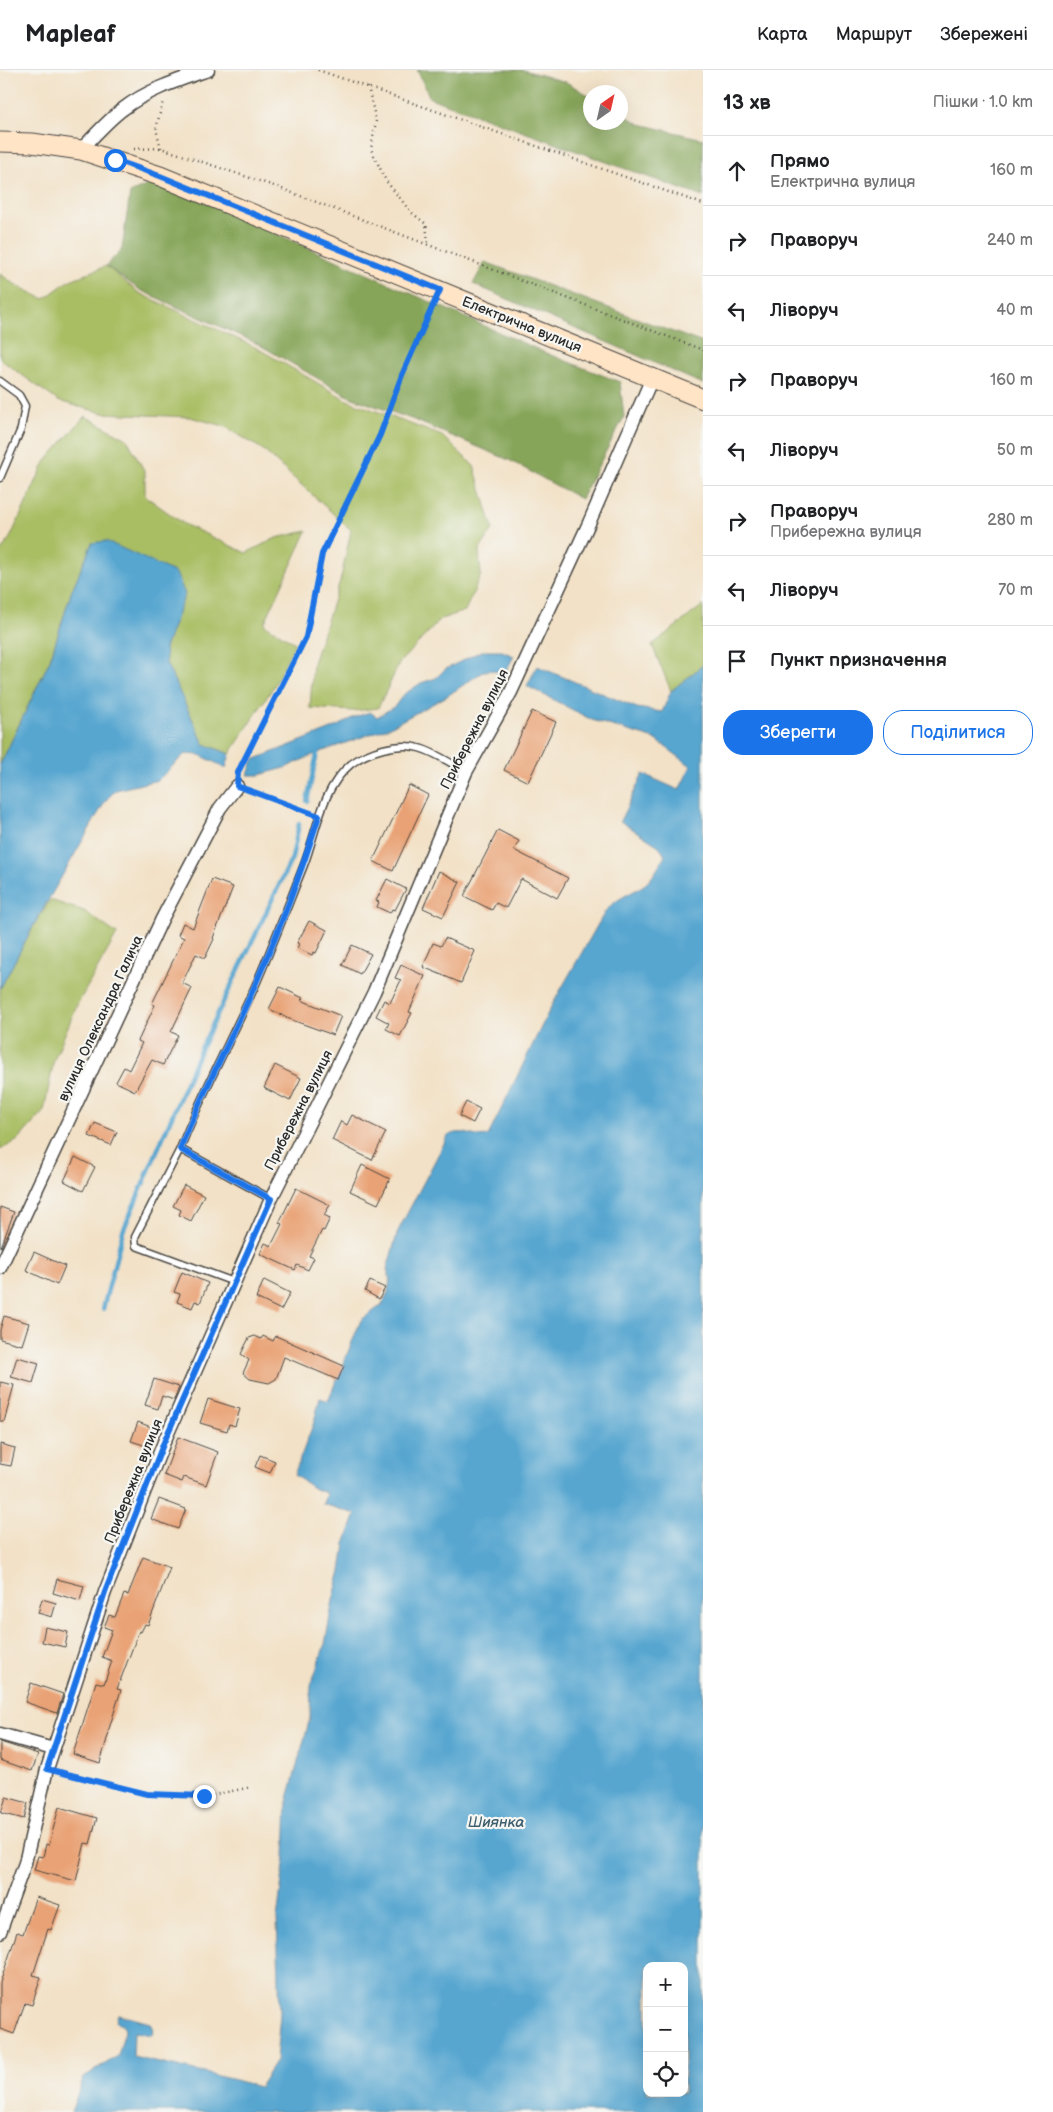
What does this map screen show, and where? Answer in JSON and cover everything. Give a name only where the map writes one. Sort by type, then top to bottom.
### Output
[{"type":"street","points":[[81,150],[107,122],[124,108],[152,91],[208,70]]},
{"type":"street","name":"Електрична вулиця","points":[[0,142],[32,143],[81,150],[160,176],[703,399]]},
{"type":"street","name":"Прибережна вулиця","points":[[0,1932],[25,1863],[47,1769],[105,1592],[164,1442],[271,1199],[374,992],[466,772],[511,692],[589,523],[652,378]]},
{"type":"street","name":"вулиця Олександра Галича","points":[[0,1268],[162,919],[220,808],[237,786]]},
{"type":"street","points":[[0,1734],[53,1749]]},
{"type":"lane","points":[[0,381],[19,395],[25,406],[21,429],[0,478]]},
{"type":"lane","points":[[234,1282],[136,1246],[135,1237],[180,1149],[216,1065],[256,985],[305,863],[319,816],[330,791],[342,772],[352,763],[365,756],[402,746],[420,748],[466,772]]},
{"type":"lane","points":[[180,1149],[271,1199]]},
{"type":"path","points":[[318,70],[703,204]]},
{"type":"path","points":[[161,148],[156,129],[166,86]]},
{"type":"path","points":[[368,87],[376,121],[371,149],[386,181],[411,212],[426,224],[428,244]]},
{"type":"path","points":[[131,149],[161,148],[277,187],[703,350]]},
{"type":"path","points":[[319,816],[237,786],[238,772],[306,637],[322,554],[380,435],[402,375],[440,290]]},
{"type":"path","points":[[47,1769],[147,1794],[204,1796],[251,1787]]},
{"type":"green space","points":[[417,70],[523,70],[566,82],[583,92],[583,130],[628,130],[628,117],[640,124],[703,139],[703,197],[430,98]]},
{"type":"green space","points":[[157,181],[548,354],[620,382],[624,417],[581,499],[509,460],[414,420],[350,397],[258,344],[140,290],[106,266],[122,249],[130,193]]},
{"type":"green space","points":[[485,262],[703,343],[703,384],[473,284]]},
{"type":"green space","points":[[106,266],[139,293],[257,348],[347,400],[442,436],[474,466],[493,529],[479,551],[481,575],[465,611],[441,619],[400,662],[378,708],[353,711],[310,708],[313,663],[341,578],[351,530],[262,449],[224,426],[190,417],[103,413],[58,401],[0,359],[0,274],[16,285],[44,299],[68,281]]},
{"type":"green space","points":[[85,416],[127,439],[145,472],[145,496],[184,524],[246,553],[276,538],[307,531],[264,624],[295,643],[274,686],[230,754],[204,744],[166,663],[165,648],[171,628],[92,543],[72,590],[50,660],[0,765],[0,553],[11,536],[45,462]]},
{"type":"green space","points":[[703,605],[703,665],[671,691],[652,645]]},
{"type":"green space","points":[[50,900],[84,911],[117,934],[77,1005],[54,1060],[44,1111],[18,1140],[0,1150],[0,989],[35,923]]},
{"type":"water","points":[[106,541],[176,573],[185,594],[165,648],[166,663],[204,744],[230,754],[226,768],[200,755],[185,754],[158,780],[116,790],[106,800],[35,923],[0,989],[0,765],[50,660],[72,590],[92,543]]},
{"type":"water","points":[[481,651],[502,651],[514,656],[504,675],[493,670],[484,671],[447,696],[390,727],[315,754],[285,768],[259,775],[248,775],[253,760],[334,728],[352,718],[370,712],[377,717],[395,706],[403,695],[421,683],[436,678],[444,670]]},
{"type":"water","name":"Шиянка","points":[[703,665],[703,2112],[71,2112],[84,2077],[118,2056],[125,2031],[120,2023],[116,2022],[118,2014],[150,2023],[153,2030],[152,2035],[134,2032],[133,2057],[259,2087],[276,2061],[280,2014],[277,1919],[285,1857],[287,1802],[310,1718],[311,1685],[325,1644],[345,1544],[356,1514],[323,1504],[326,1493],[315,1489],[294,1475],[314,1422],[320,1398],[328,1401],[361,1320],[382,1305],[388,1292],[390,1279],[387,1269],[398,1231],[448,1136],[464,1133],[488,1136],[552,1005],[605,912],[618,900],[647,882],[653,876],[665,856],[659,846],[620,821],[643,774],[679,790],[691,766],[655,739],[592,720],[527,686],[537,666],[637,708],[662,712],[671,691]]},
{"type":"building","points":[[532,711],[556,722],[528,782],[504,770]]},
{"type":"building","points":[[409,785],[428,795],[393,871],[373,861]]},
{"type":"building","points":[[498,830],[519,841],[514,850],[568,878],[557,898],[521,879],[506,908],[496,903],[492,910],[464,896]]},
{"type":"building","points":[[439,871],[460,882],[443,917],[423,908]]},
{"type":"building","points":[[212,879],[233,887],[205,958],[196,954],[182,983],[192,988],[171,1032],[178,1035],[163,1065],[152,1060],[135,1091],[116,1082],[124,1067],[129,1070],[142,1043],[138,1041],[155,1005],[152,1004],[184,938],[178,935],[183,923],[193,928]]},
{"type":"building","points":[[387,879],[406,889],[395,910],[392,909],[390,913],[377,907],[379,902],[376,901]]},
{"type":"building","points":[[309,921],[327,930],[316,953],[314,952],[312,955],[297,948],[299,944],[297,943]]},
{"type":"building","points":[[445,938],[475,951],[461,983],[423,967],[433,943],[441,946]]},
{"type":"building","points":[[352,945],[371,954],[360,974],[342,965]]},
{"type":"building","points":[[401,965],[425,976],[409,1012],[412,1013],[400,1036],[386,1029],[389,1023],[376,1016],[384,1000],[390,1003],[401,980],[395,978]]},
{"type":"building","points":[[280,987],[303,998],[301,1000],[341,1016],[333,1035],[292,1020],[269,1009]]},
{"type":"building","points":[[275,1065],[301,1078],[290,1101],[264,1088]]},
{"type":"building","points":[[466,1102],[480,1109],[473,1123],[459,1116]]},
{"type":"building","points":[[352,1115],[386,1132],[372,1160],[332,1140],[341,1121],[347,1125]]},
{"type":"building","points":[[95,1123],[117,1132],[111,1145],[89,1136]]},
{"type":"building","points":[[75,1157],[95,1167],[83,1191],[64,1181]]},
{"type":"building","points":[[362,1165],[390,1179],[378,1204],[350,1191]]},
{"type":"building","points":[[184,1185],[204,1195],[191,1221],[179,1215],[181,1210],[173,1206]]},
{"type":"building","points":[[296,1188],[330,1205],[324,1215],[330,1218],[309,1256],[314,1258],[308,1270],[297,1265],[295,1270],[260,1254],[265,1243],[271,1246],[282,1224],[279,1223]]},
{"type":"building","points":[[0,1207],[14,1212],[1,1247],[0,1247]]},
{"type":"building","points":[[34,1252],[65,1266],[57,1285],[26,1270]]},
{"type":"building","points":[[182,1272],[208,1283],[200,1303],[195,1301],[192,1308],[177,1302],[180,1294],[174,1292]]},
{"type":"building","points":[[264,1280],[290,1293],[281,1310],[256,1298]]},
{"type":"building","points":[[370,1281],[385,1288],[379,1299],[365,1291]]},
{"type":"building","points":[[4,1316],[29,1323],[22,1345],[0,1339],[0,1330]]},
{"type":"building","points":[[255,1336],[261,1339],[263,1336],[273,1341],[276,1336],[344,1366],[338,1380],[284,1357],[276,1379],[269,1383],[250,1379],[243,1373],[249,1360],[241,1354],[249,1338]]},
{"type":"building","points":[[17,1357],[39,1363],[33,1383],[11,1377]]},
{"type":"building","points":[[154,1379],[179,1387],[174,1400],[162,1396],[158,1409],[145,1405]]},
{"type":"building","points":[[0,1382],[14,1385],[4,1422],[0,1421]]},
{"type":"building","points":[[208,1399],[240,1409],[235,1426],[229,1424],[227,1431],[200,1423]]},
{"type":"building","points":[[138,1422],[156,1429],[150,1447],[131,1441]]},
{"type":"building","points":[[178,1437],[218,1452],[206,1485],[184,1477],[182,1482],[164,1475]]},
{"type":"building","points":[[0,1444],[15,1448],[11,1466],[0,1464]]},
{"type":"building","points":[[260,1455],[275,1461],[270,1473],[255,1467]]},
{"type":"building","points":[[159,1499],[186,1509],[178,1529],[151,1519]]},
{"type":"building","points":[[143,1557],[170,1567],[148,1625],[145,1624],[141,1632],[139,1631],[117,1689],[121,1690],[100,1763],[73,1754],[96,1682],[104,1684],[112,1661],[102,1657],[112,1630],[104,1627],[109,1615],[115,1617],[124,1594],[128,1595]]},
{"type":"building","points":[[57,1579],[84,1586],[80,1601],[53,1593]]},
{"type":"building","points":[[42,1599],[56,1603],[52,1617],[38,1613]]},
{"type":"building","points":[[45,1627],[68,1632],[65,1647],[42,1642]]},
{"type":"building","points":[[31,1683],[63,1694],[57,1713],[25,1702]]},
{"type":"building","points":[[0,1742],[38,1754],[32,1771],[0,1760]]},
{"type":"building","points":[[6,1797],[28,1803],[24,1819],[1,1813]]},
{"type":"building","points":[[59,1807],[97,1818],[90,1844],[85,1843],[76,1881],[34,1870],[38,1856],[43,1857],[46,1844],[49,1845]]},
{"type":"building","points":[[36,1897],[60,1905],[51,1930],[48,1929],[33,1975],[41,1977],[32,2005],[25,2003],[14,2034],[0,2029],[0,1983],[17,1932],[23,1934]]},
{"type":"waterway","points":[[307,801],[318,749]]},
{"type":"waterway","points":[[103,1309],[123,1231],[198,1055],[292,858],[299,824]]},
{"type":"route","points":[[115,160],[160,176],[440,290],[402,375],[380,435],[322,554],[306,637],[238,772],[237,786],[319,816],[305,863],[256,985],[216,1065],[180,1149],[271,1199],[164,1442],[105,1592],[47,1769],[147,1794],[204,1796]]}]
